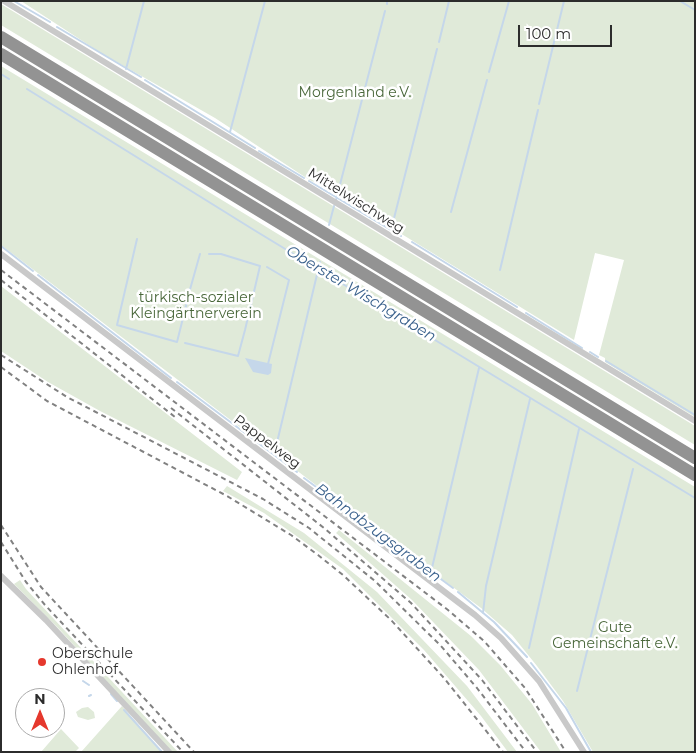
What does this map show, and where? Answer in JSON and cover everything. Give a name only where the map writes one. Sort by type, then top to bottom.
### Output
[{"type":"highway","points":[[1,37],[695,458]]},
{"type":"highway","points":[[1,54],[695,475]]},
{"type":"street","name":"Mittelwischweg","points":[[4,1],[695,421]]},
{"type":"street","name":"Pappelweg","points":[[1,254],[475,615],[501,638],[539,681],[584,752]]},
{"type":"street","points":[[1,576],[46,620],[169,752]]},
{"type":"green space","name":"Morgenland e.V.","points":[[21,1],[695,1],[695,417],[605,362],[605,358],[599,355],[624,260],[595,253],[574,340],[343,198],[308,179],[215,118],[101,53]]},
{"type":"green space","points":[[1,4],[695,426],[695,445],[1,25]]},
{"type":"green space","points":[[1,66],[695,487],[695,752],[593,752],[563,701],[537,666],[512,635],[481,608],[325,492],[1,245]]},
{"type":"green space","points":[[1,286],[242,472],[237,480],[100,411],[48,382],[1,351]]},
{"type":"green space","points":[[227,486],[304,533],[377,592],[467,686],[517,752],[508,752],[481,716],[424,650],[343,569],[264,513],[223,491]]},
{"type":"green space","points":[[339,530],[471,636],[500,665],[532,704],[561,752],[541,752],[479,670],[412,600],[336,533]]},
{"type":"green space","points":[[20,580],[26,589],[178,752],[171,752],[59,629],[14,584]]},
{"type":"green space","points":[[122,706],[162,752],[81,752]]},
{"type":"green space","points":[[88,707],[94,712],[95,718],[88,720],[78,717],[76,712]]},
{"type":"green space","points":[[65,733],[79,748],[75,752],[41,752],[53,738],[65,738]]},
{"type":"water","points":[[245,358],[272,364],[271,373],[268,375],[253,372]]},
{"type":"waterway","points":[[14,1],[50,22]]},
{"type":"waterway","points":[[126,69],[144,1]]},
{"type":"waterway","points":[[230,132],[265,1]]},
{"type":"waterway","points":[[439,42],[449,1]]},
{"type":"waterway","points":[[489,72],[509,1]]},
{"type":"waterway","points":[[539,104],[564,1]]},
{"type":"waterway","points":[[680,1],[695,10]]},
{"type":"waterway","points":[[336,200],[385,11]]},
{"type":"waterway","points":[[57,27],[141,77]]},
{"type":"waterway","points":[[391,230],[437,49]]},
{"type":"waterway","name":"Oberster Wischgraben","points":[[1,74],[9,79]]},
{"type":"waterway","points":[[145,80],[255,148]]},
{"type":"waterway","points":[[451,212],[487,80]]},
{"type":"waterway","name":"Oberster Wischgraben","points":[[27,89],[254,230],[695,498]]},
{"type":"waterway","points":[[500,270],[538,110]]},
{"type":"waterway","points":[[259,151],[304,178]]},
{"type":"waterway","points":[[309,181],[401,236]]},
{"type":"waterway","points":[[329,225],[334,206]]},
{"type":"waterway","points":[[137,239],[117,325],[177,342],[187,302]]},
{"type":"waterway","points":[[412,242],[517,307]]},
{"type":"waterway","name":"Bahnabzugsgraben","points":[[1,246],[33,271]]},
{"type":"waterway","points":[[189,293],[200,254]]},
{"type":"waterway","points":[[185,343],[238,356],[260,266],[221,254],[209,254]]},
{"type":"waterway","points":[[274,455],[320,262]]},
{"type":"waterway","points":[[267,267],[289,280],[268,364]]},
{"type":"waterway","name":"Bahnabzugsgraben","points":[[38,275],[171,378]]},
{"type":"waterway","points":[[526,313],[582,348]]},
{"type":"waterway","points":[[590,352],[598,357]]},
{"type":"waterway","points":[[606,361],[695,415]]},
{"type":"waterway","points":[[431,572],[479,368]]},
{"type":"waterway","name":"Bahnabzugsgraben","points":[[177,382],[297,472]]},
{"type":"waterway","points":[[483,613],[486,586],[530,399]]},
{"type":"waterway","points":[[529,648],[579,429]]},
{"type":"waterway","points":[[577,691],[633,469]]},
{"type":"waterway","name":"Bahnabzugsgraben","points":[[304,478],[453,588]]},
{"type":"waterway","name":"Bahnabzugsgraben","points":[[458,592],[494,622],[527,657]]},
{"type":"waterway","name":"Bahnabzugsgraben","points":[[531,663],[566,708],[591,752]]},
{"type":"waterway","points":[[83,681],[89,685]]},
{"type":"waterway","points":[[111,694],[117,701]]},
{"type":"waterway","points":[[124,710],[162,752]]},
{"type":"railway","points":[[1,270],[448,610],[484,641],[525,688],[566,752]]},
{"type":"railway","points":[[1,280],[175,417]]},
{"type":"railway","points":[[1,355],[67,397],[263,499],[309,528],[375,581],[441,646],[477,688],[526,752]]},
{"type":"railway","points":[[1,367],[47,401],[227,496],[291,535],[318,555],[343,575],[391,620],[444,678],[503,752]]},
{"type":"railway","points":[[171,408],[324,528],[411,603],[482,680],[537,752]]},
{"type":"railway","points":[[1,525],[41,587],[194,752]]},
{"type":"railway","points":[[1,542],[26,582],[45,605],[183,752]]},
{"type":"place","name":"Oberschule Ohlenhof","points":[[42,662]]},
{"type":"park label","name":"türkisch-sozialer Kleingärtnerverein","points":[[196,306]]},
{"type":"park label","name":"Gute Gemeinschaft e.V.","points":[[615,636]]}]
